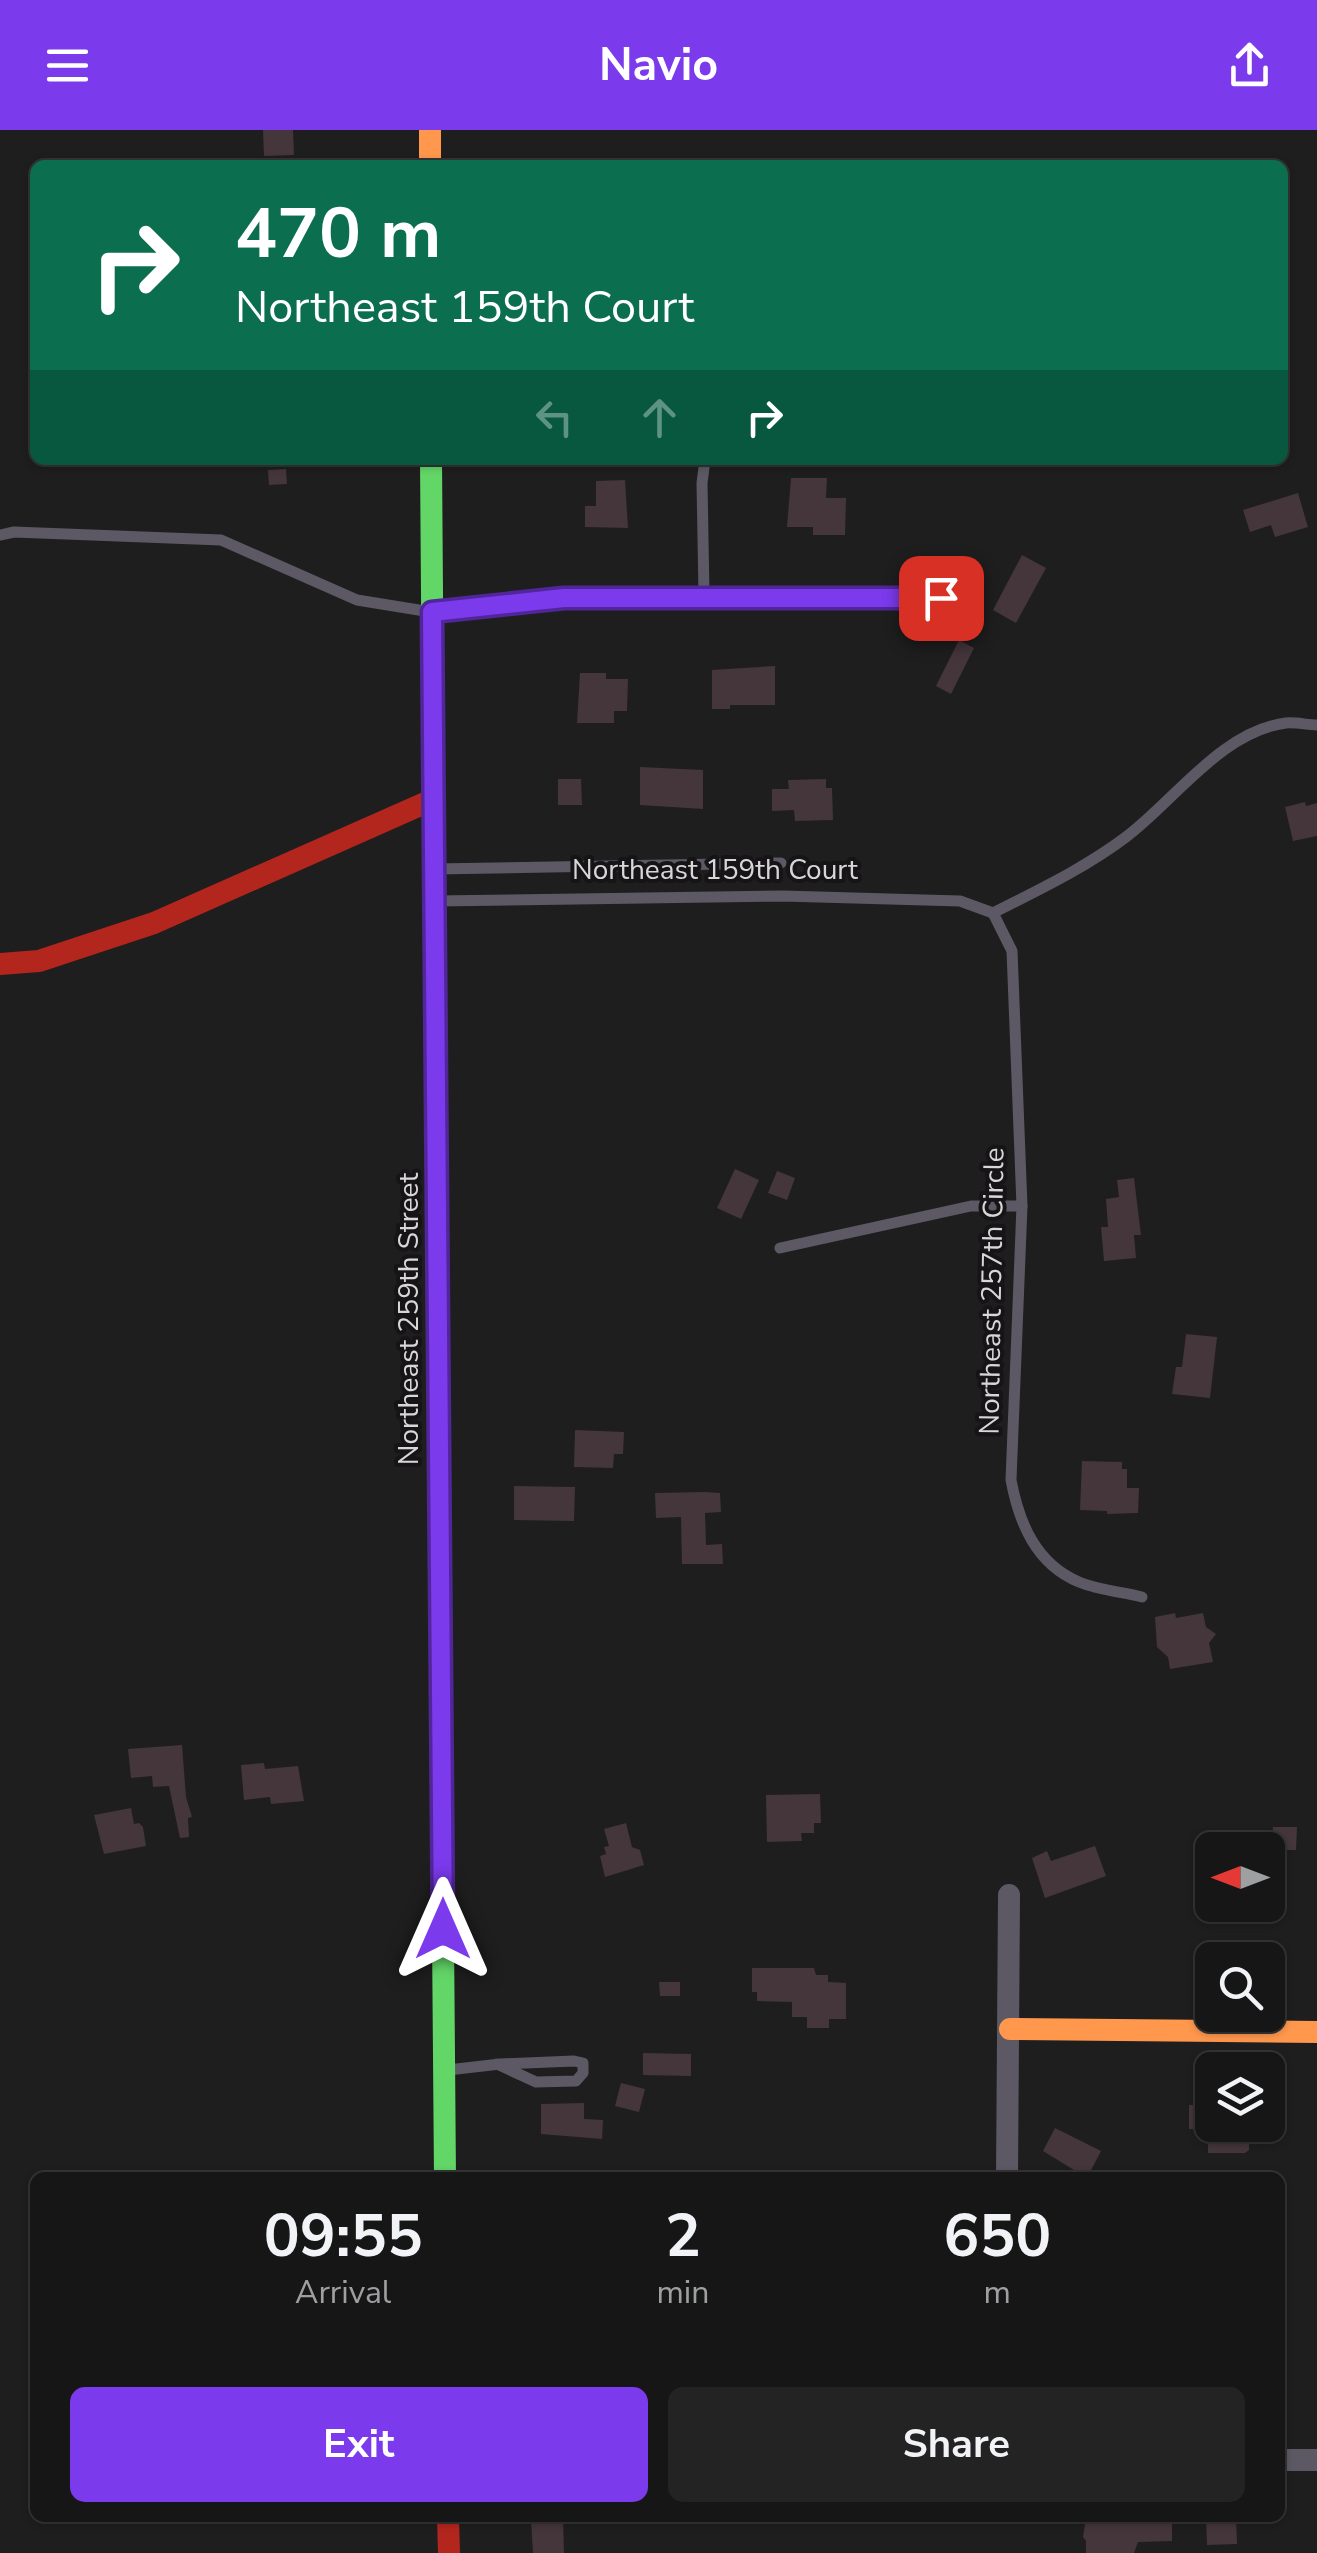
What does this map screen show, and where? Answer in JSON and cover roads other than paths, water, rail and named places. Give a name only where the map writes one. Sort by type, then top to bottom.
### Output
[{"type":"street","points":[[430,130],[430,160]]},
{"type":"street","name":"Northeast 259th Street","points":[[431,465],[445,2172]]},
{"type":"street","points":[[432,612],[564,598],[941,598]]},
{"type":"street","points":[[0,964],[39,960],[154,923],[434,799]]},
{"type":"street","points":[[1007,2172],[1009,1895]]},
{"type":"street","points":[[1010,2029],[1317,2032]]},
{"type":"street","points":[[1285,2460],[1317,2460]]},
{"type":"street","points":[[448,2522],[448,2553]]},
{"type":"lane","points":[[704,465],[704,598]]},
{"type":"lane","points":[[0,532],[168,535],[221,540],[357,600],[432,612]]},
{"type":"lane","points":[[993,913],[1075,870],[1127,836],[1206,764],[1249,737],[1286,724],[1317,725]]},
{"type":"lane","points":[[435,869],[780,863]]},
{"type":"lane","name":"Northeast 159th Court","points":[[435,901],[783,896],[960,901],[993,913]]},
{"type":"lane","name":"Northeast 257th Circle","points":[[993,913],[1012,951],[1022,1206],[1012,1480],[1018,1515],[1042,1557],[1079,1582],[1142,1597]]},
{"type":"lane","points":[[780,1248],[971,1206],[1022,1206]]},
{"type":"lane","points":[[444,2071],[496,2064],[574,2061],[583,2063],[583,2074],[576,2081],[536,2082],[496,2064]]}]
